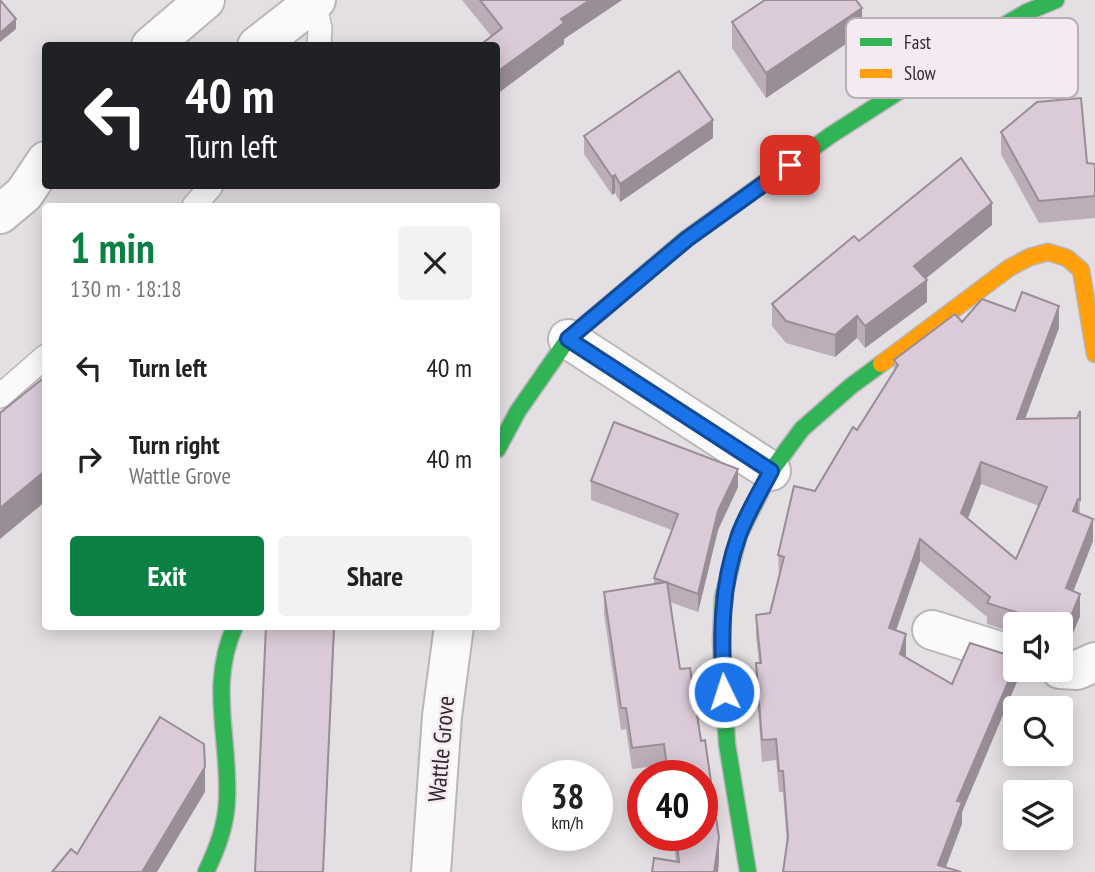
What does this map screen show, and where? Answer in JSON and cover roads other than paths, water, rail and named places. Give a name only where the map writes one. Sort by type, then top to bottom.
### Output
[{"type":"street","points":[[156,42],[205,0]]},
{"type":"street","points":[[1017,18],[1056,0]]},
{"type":"street","points":[[262,42],[315,1]]},
{"type":"street","points":[[500,444],[518,411],[568,339],[687,239],[831,135],[889,98]]},
{"type":"street","points":[[23,197],[42,167]]},
{"type":"street","points":[[748,872],[727,744],[721,630],[723,597],[739,535],[771,471],[802,429],[851,386],[1009,268],[1030,257],[1048,252],[1067,258],[1081,270],[1095,354]]},
{"type":"street","points":[[568,339],[771,471]]},
{"type":"street","points":[[206,872],[221,837],[227,800],[221,695],[228,638],[233,630]]},
{"type":"street","name":"Wattle Grove","points":[[431,872],[442,716],[453,630]]},
{"type":"street","points":[[932,630],[1003,652]]},
{"type":"street","points":[[1073,670],[1095,662]]},
{"type":"lane","points":[[315,1],[320,28],[318,42]]},
{"type":"lane","points":[[197,203],[208,189]]},
{"type":"lane","points":[[0,396],[42,359]]}]
